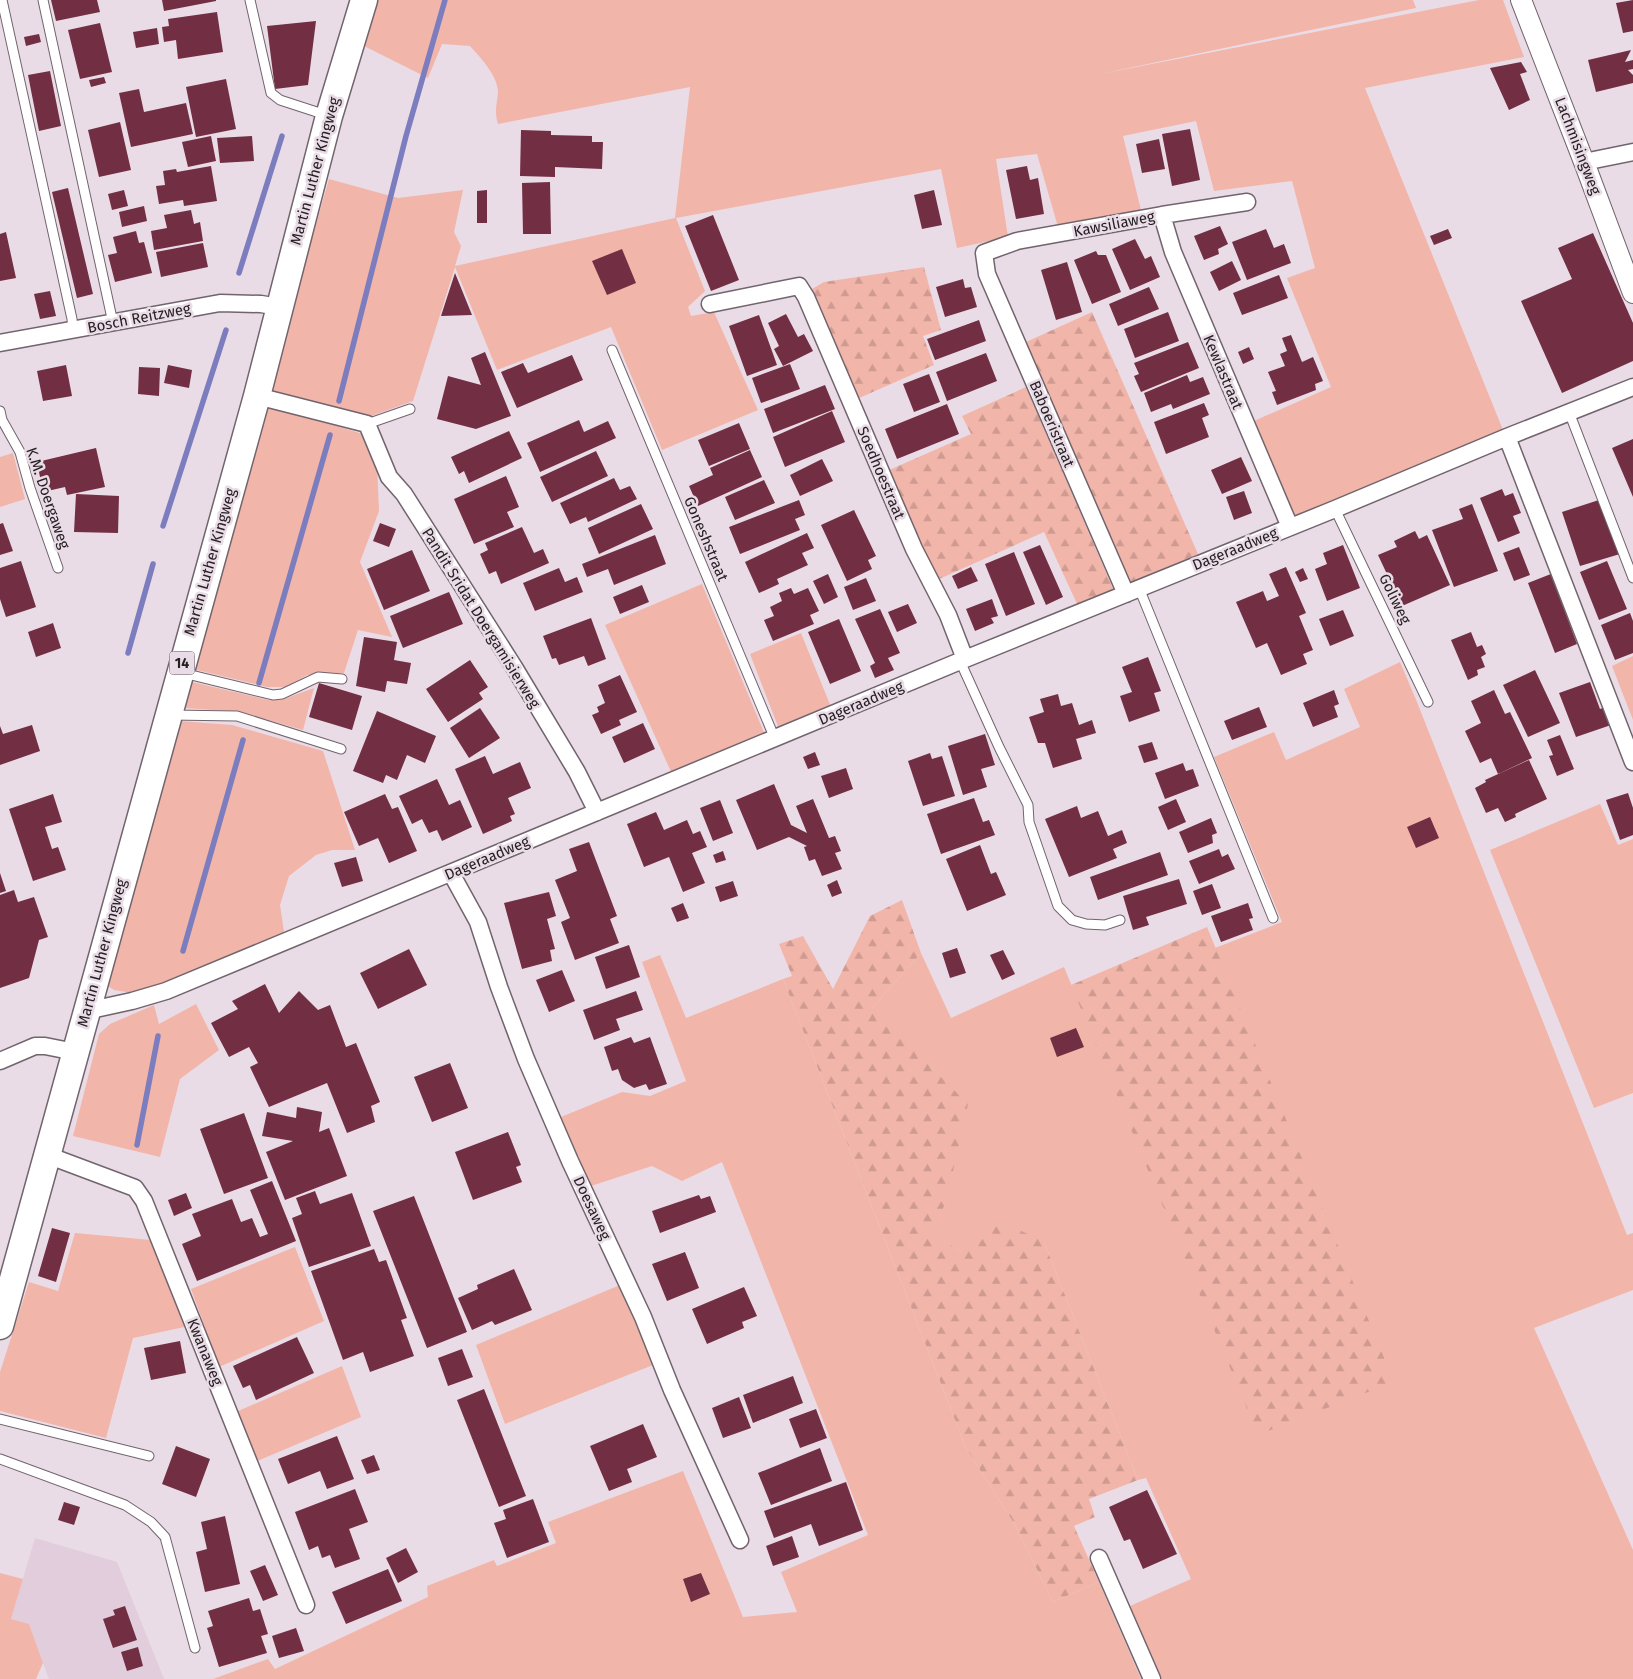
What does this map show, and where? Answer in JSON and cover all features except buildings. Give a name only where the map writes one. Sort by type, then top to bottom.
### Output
[{"type":"main road","name":"Martin Luther Kingweg","points":[[0,1326],[256,396],[329,116],[364,0]]},
{"type":"street","name":"Lachmisingweg","points":[[1521,0],[1633,293]]},
{"type":"street","points":[[1584,162],[1633,152]]},
{"type":"street","name":"Kawsiliaweg","points":[[984,252],[1017,241],[1246,202]]},
{"type":"street","name":"Kewlastraat","points":[[1162,215],[1173,252],[1290,527]]},
{"type":"street","name":"Baboeristraat","points":[[984,252],[987,274],[1133,591]]},
{"type":"street","name":"Soedhoestraat","points":[[710,304],[799,286],[806,296],[914,550],[948,615],[962,660]]},
{"type":"street","name":"Bosch Reitzweg","points":[[0,343],[220,303],[261,304],[279,307]]},
{"type":"street","name":"Dageraadweg","points":[[86,1011],[132,1002],[166,991],[962,660],[1633,387]]},
{"type":"street","points":[[256,396],[367,424]]},
{"type":"street","name":"Pandit Sridat Doergamisierweg","points":[[367,424],[389,477],[404,494],[514,667],[577,772],[597,812]]},
{"type":"street","points":[[1507,437],[1633,762]]},
{"type":"street","name":"Doesaweg","points":[[451,873],[478,922],[499,987],[526,1059],[570,1161],[643,1317],[672,1390],[740,1540]]},
{"type":"street","points":[[0,1061],[35,1046],[75,1052]]},
{"type":"street","name":"Kwanaweg","points":[[47,1155],[136,1188],[144,1201],[306,1605]]},
{"type":"street","points":[[1099,1558],[1152,1679]]},
{"type":"lane","points":[[2,0],[73,330]]},
{"type":"lane","points":[[43,0],[113,323]]},
{"type":"lane","points":[[250,0],[271,93],[280,100],[329,116]]},
{"type":"lane","name":"Goneshstraat","points":[[612,350],[775,739]]},
{"type":"lane","points":[[367,424],[410,409]]},
{"type":"lane","name":"K.M. Doergaweg","points":[[0,410],[2,420],[20,452],[30,488],[58,568]]},
{"type":"lane","points":[[1569,412],[1633,578]]},
{"type":"lane","name":"Goliweg","points":[[1335,509],[1428,702]]},
{"type":"lane","points":[[1133,591],[1273,918]]},
{"type":"lane","points":[[962,660],[999,747],[1028,805],[1029,822],[1058,906],[1072,920],[1086,924],[1106,926],[1120,920]]},
{"type":"lane","points":[[180,672],[273,695],[282,694],[318,677],[342,679]]},
{"type":"lane","points":[[168,715],[238,716],[341,749]]},
{"type":"lane","points":[[0,1419],[149,1456]]},
{"type":"lane","points":[[0,1459],[125,1506],[151,1522],[165,1537],[195,1648]]},
{"type":"shaded area","points":[[35,1538],[117,1562],[164,1679],[49,1679],[29,1625],[11,1619]]},
{"type":"green space","points":[[375,0],[1413,0],[1416,8],[1100,74],[1479,0],[1503,0],[1524,57],[1365,88],[1503,430],[1295,516],[1254,421],[1331,387],[1287,278],[1315,268],[1292,181],[1214,191],[1196,121],[1123,136],[1141,210],[1058,227],[1037,154],[996,159],[1008,237],[957,248],[941,169],[676,218],[705,291],[688,307],[691,316],[714,312],[758,410],[662,450],[611,327],[497,370],[455,267],[413,401],[366,418],[268,391],[329,179],[398,198],[463,190],[454,232],[461,246],[455,266],[675,218],[690,87],[498,124],[496,111],[498,92],[495,80],[488,67],[470,46],[442,44],[428,78],[362,45]]},
{"type":"green space","points":[[924,267],[941,330],[923,336],[934,365],[857,399],[812,289],[824,282]]},
{"type":"green space","points":[[1092,312],[1198,554],[1130,586],[1026,342]]},
{"type":"green space","points":[[1026,387],[1114,591],[1078,606],[1044,532],[937,580],[887,471],[971,434],[962,416]]},
{"type":"green space","points":[[266,404],[366,435],[377,464],[379,511],[360,562],[392,637],[358,630],[344,673],[307,675],[286,687],[267,687],[193,669]]},
{"type":"green space","points":[[13,453],[25,499],[0,507],[0,457]]},
{"type":"green space","points":[[702,584],[765,735],[672,774],[605,625]]},
{"type":"green space","points":[[801,633],[831,707],[779,729],[750,654]]},
{"type":"green space","points":[[1633,656],[1633,720],[1612,666]]},
{"type":"green space","points":[[1400,662],[1627,1235],[1633,1233],[1633,1290],[1534,1328],[1633,1550],[1633,1679],[1162,1679],[1130,1606],[1191,1579],[1146,1478],[1138,1480],[1044,1242],[961,1252],[933,1233],[947,1198],[872,1008],[921,953],[951,1018],[1064,967],[1258,1434],[1393,1382],[1215,948],[1282,922],[1214,757],[1274,732],[1286,760],[1360,727],[1344,689]]},
{"type":"green space","points":[[192,682],[269,700],[284,699],[314,688],[303,730],[240,712],[185,708]]},
{"type":"green space","points":[[180,721],[232,725],[323,751],[355,850],[332,850],[316,855],[289,876],[280,905],[284,932],[157,988],[132,993],[114,990],[105,984]]},
{"type":"green space","points":[[1600,804],[1618,845],[1633,839],[1633,1093],[1594,1108],[1490,850]]},
{"type":"green space","points":[[902,900],[921,953],[872,1008],[968,1104],[947,1198],[934,1233],[961,1252],[995,1218],[1044,1242],[1138,1480],[1089,1499],[1095,1517],[1074,1526],[1099,1582],[1053,1602],[1015,1525],[966,1448],[783,979],[792,976],[779,944],[803,936],[833,989],[870,916]]},
{"type":"green space","points":[[1207,927],[1394,1382],[1258,1435],[1071,985]]},
{"type":"green space","points":[[660,955],[686,1018],[783,979],[966,1448],[1015,1525],[1053,1602],[1099,1582],[1141,1679],[213,1679],[268,1659],[275,1669],[428,1597],[427,1586],[494,1560],[497,1566],[556,1543],[548,1522],[683,1471],[743,1617],[797,1612],[781,1572],[868,1535],[722,1162],[682,1181],[652,1166],[591,1186],[561,1117],[622,1092],[650,1096],[686,1081],[642,962]]},
{"type":"green space","points":[[196,1004],[219,1050],[180,1079],[160,1157],[73,1136],[99,1034],[110,1024],[154,1005],[159,1024]]},
{"type":"green space","points":[[75,1233],[151,1240],[189,1326],[133,1338],[106,1438],[0,1411],[0,1372],[29,1282],[58,1291]]},
{"type":"green space","points":[[295,1247],[324,1321],[219,1367],[191,1289]]},
{"type":"green space","points":[[620,1285],[653,1365],[505,1424],[476,1345]]},
{"type":"green space","points":[[342,1366],[361,1417],[255,1462],[236,1412]]},
{"type":"green space","points":[[0,1573],[23,1579],[11,1619],[29,1624],[43,1663],[36,1679],[0,1679]]},
{"type":"waterway","points":[[339,401],[406,136],[445,0]]},
{"type":"waterway","points":[[239,273],[282,136]]},
{"type":"waterway","points":[[163,526],[226,330]]},
{"type":"waterway","points":[[259,683],[330,435]]},
{"type":"waterway","points":[[128,653],[153,564]]},
{"type":"waterway","points":[[183,951],[243,740]]},
{"type":"waterway","points":[[137,1145],[158,1036]]}]
